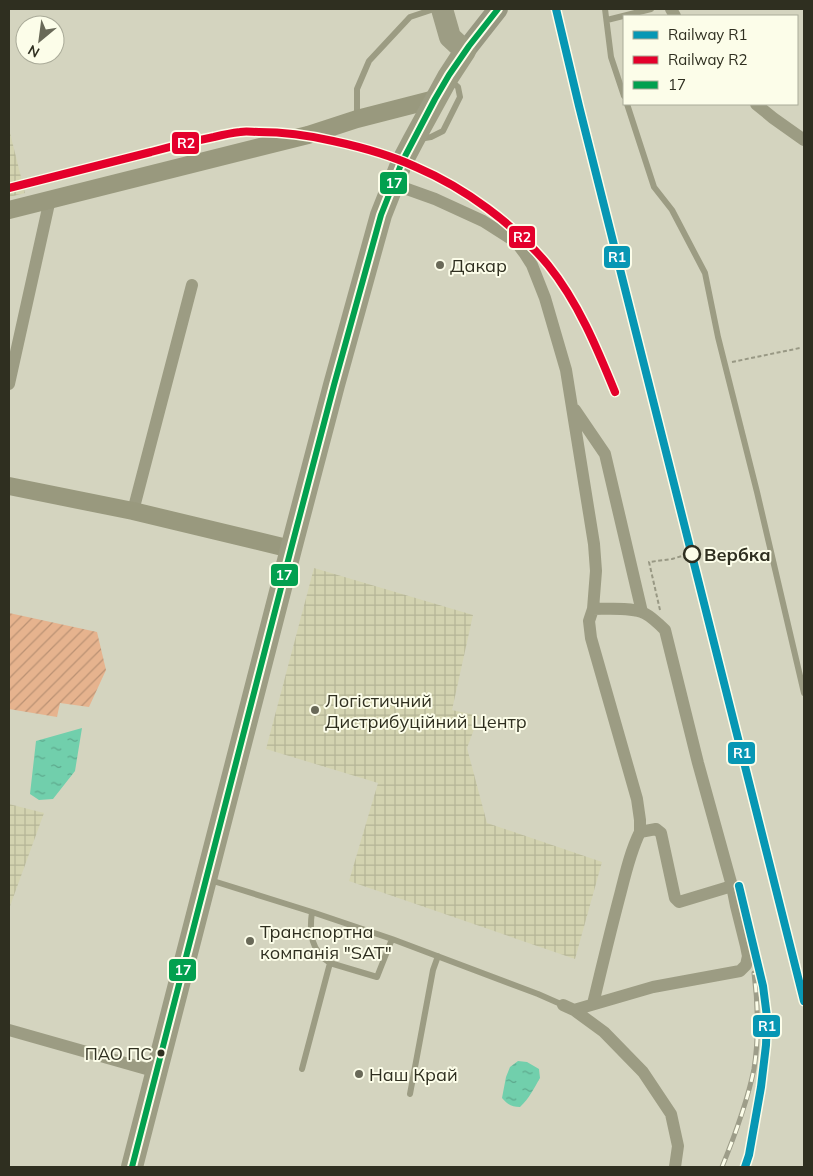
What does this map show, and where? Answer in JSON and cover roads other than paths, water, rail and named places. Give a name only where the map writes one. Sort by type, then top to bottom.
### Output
[{"type":"highway","points":[[132,1167],[291,549],[381,215],[402,162],[435,99],[465,51],[450,37],[442,9]]},
{"type":"main road","points":[[465,51],[498,9]]},
{"type":"main road","points":[[9,210],[308,135],[357,119],[435,99]]},
{"type":"main road","points":[[9,486],[133,511],[291,549]]},
{"type":"street","points":[[757,105],[804,140]]},
{"type":"street","points":[[393,184],[435,199],[483,221],[516,242],[532,265],[539,282],[566,370],[594,544],[596,571],[593,609],[589,622],[591,638],[637,799],[640,820],[640,832],[636,840],[610,931],[593,1004]]},
{"type":"street","points":[[9,384],[50,199]]},
{"type":"street","points":[[133,511],[192,284]]},
{"type":"street","points":[[572,406],[605,454],[642,612]]},
{"type":"street","points":[[568,1008],[593,1004],[653,987],[740,971],[746,965],[748,956],[732,886],[698,763],[666,630],[642,612],[593,609]]},
{"type":"street","points":[[640,832],[656,829],[661,832],[675,898],[679,902],[732,886]]},
{"type":"street","points":[[568,1008],[604,1032],[643,1072],[670,1114],[678,1146],[675,1167]]},
{"type":"street","points":[[9,1030],[157,1072]]},
{"type":"lane","points":[[357,119],[357,89],[368,60],[410,17],[434,9]]},
{"type":"lane","points":[[605,9],[611,57],[623,93]]},
{"type":"lane","points":[[627,15],[650,9]]},
{"type":"lane","points":[[607,20],[623,16]]},
{"type":"lane","points":[[413,141],[431,137],[443,131],[460,97],[458,87],[448,78]]},
{"type":"lane","points":[[627,105],[654,187],[672,210],[705,273],[804,693]]},
{"type":"lane","points":[[207,879],[392,939],[538,994],[568,1008]]},
{"type":"lane","points":[[312,912],[311,937],[316,949],[330,963],[377,977],[392,939]]},
{"type":"lane","points":[[410,1094],[438,956]]},
{"type":"lane","points":[[302,1069],[330,963]]},
{"type":"water","points":[[82,728],[75,771],[53,799],[39,800],[30,794],[36,741]]},
{"type":"water","points":[[518,1061],[527,1062],[539,1069],[540,1078],[529,1097],[520,1107],[515,1107],[502,1098],[510,1067]]},
{"type":"railway","points":[[9,188],[182,144],[242,132],[305,136],[386,155],[453,185],[488,208],[535,250],[569,294],[594,342],[615,392]]},
{"type":"railway","points":[[739,886],[763,986],[767,1017],[761,1087],[749,1155],[745,1167]]},
{"type":"railway","points":[[722,1167],[740,1119],[754,1069],[757,1045],[754,973]]},
{"type":"rail line","name":"R1","points":[[556,9],[804,1001]]},
{"type":"rail line","name":"R2","points":[[9,188],[182,144],[242,132],[305,136],[386,155],[453,185],[488,208],[535,250],[569,294],[594,342],[615,392]]},
{"type":"rail line","name":"R1","points":[[739,886],[763,986],[767,1017],[761,1087],[749,1155],[745,1167]]},
{"type":"place","name":"Дакар","points":[[440,265]]},
{"type":"place","name":"Вербка","points":[[692,554]]},
{"type":"place","name":"Логістичний Дистрибуційний Центр","points":[[315,710]]},
{"type":"place","name":"Транспортна компанія \"SAT\"","points":[[250,941]]},
{"type":"place","name":"ПАО ПС","points":[[161,1053]]},
{"type":"place","name":"Наш Край","points":[[359,1074]]}]
